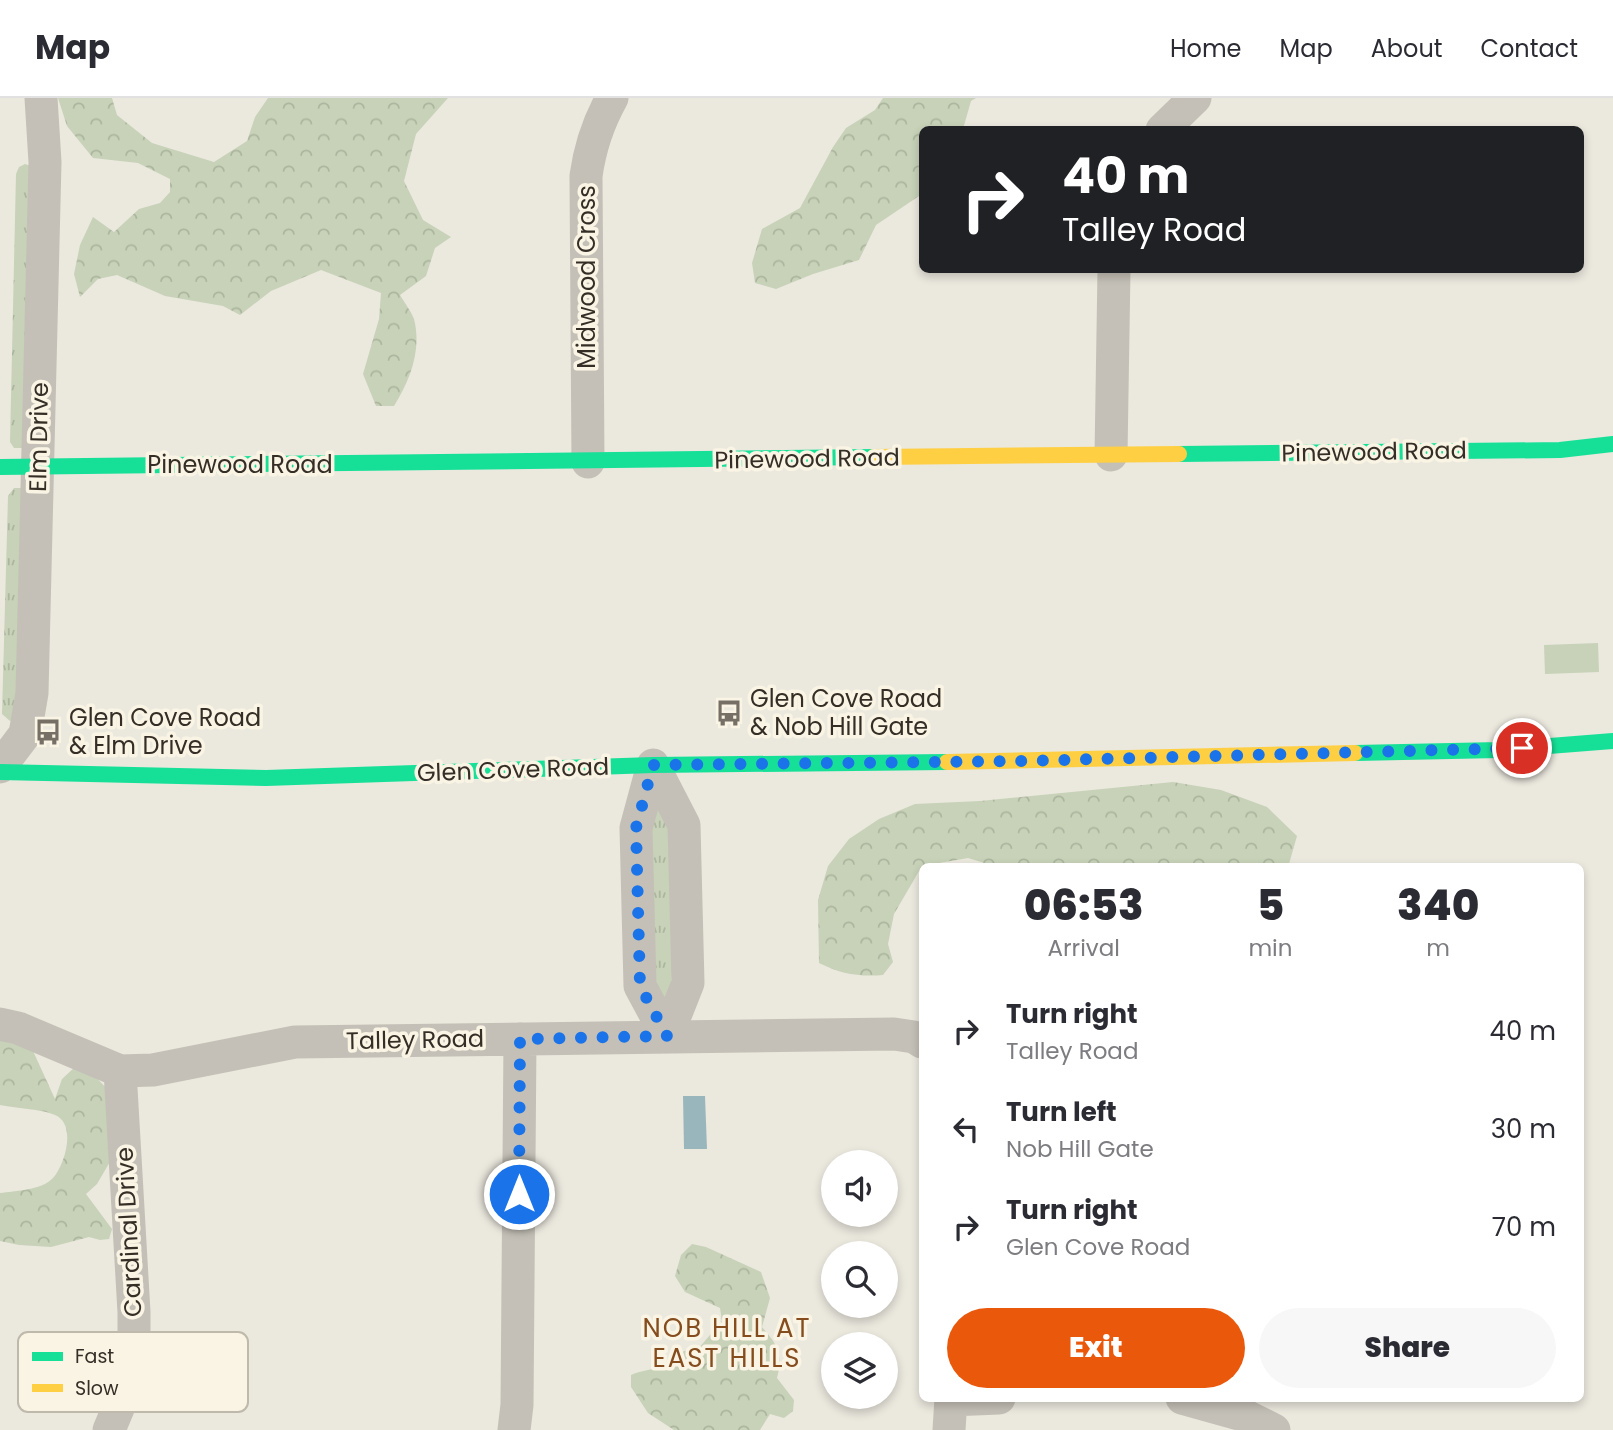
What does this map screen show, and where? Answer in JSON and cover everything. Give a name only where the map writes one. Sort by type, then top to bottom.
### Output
[{"type":"street","name":"Elm Drive","points":[[0,770],[25,734],[32,693],[45,162],[41,98]]},
{"type":"street","name":"Midwood Cross","points":[[588,462],[586,176],[590,147],[612,98]]},
{"type":"street","points":[[1166,126],[1195,98]]},
{"type":"street","points":[[1111,455],[1114,273]]},
{"type":"street","name":"Pinewood Road","points":[[0,467],[1560,450],[1613,444]]},
{"type":"street","name":"Glen Cove Road","points":[[0,770],[266,778],[653,765],[1022,761],[1475,750],[1613,741]]},
{"type":"street","points":[[653,765],[636,828],[640,986],[667,1036]]},
{"type":"street","points":[[653,765],[684,825],[688,984],[667,1036]]},
{"type":"street","points":[[0,1024],[18,1028],[120,1071]]},
{"type":"street","name":"Talley Road","points":[[120,1071],[153,1070],[295,1042],[894,1034],[919,1040]]},
{"type":"street","points":[[514,1430],[517,1405],[520,1039]]},
{"type":"street","name":"Cardinal Drive","points":[[120,1071],[134,1332]]},
{"type":"street","points":[[950,1410],[983,1402]]},
{"type":"street","points":[[1196,1402],[1246,1416],[1274,1430]]},
{"type":"street","name":"Cardinal Drive","points":[[109,1430],[117,1412]]},
{"type":"green space","points":[[58,98],[112,98],[117,115],[152,143],[214,162],[247,141],[255,117],[268,98],[448,98],[416,134],[404,181],[423,220],[451,237],[435,248],[426,276],[400,295],[414,319],[416,342],[413,364],[394,406],[376,406],[363,374],[379,319],[381,293],[321,270],[271,291],[240,315],[223,306],[165,296],[117,275],[98,279],[80,297],[74,274],[80,245],[93,217],[114,232],[139,209],[160,203],[170,192],[170,179],[138,163],[93,158],[67,126]]},
{"type":"green space","points":[[883,98],[976,98],[971,101],[964,126],[919,126],[919,196],[876,225],[859,260],[776,289],[755,283],[752,263],[762,229],[800,208],[846,128],[875,110]]},
{"type":"green space","points":[[25,164],[31,166],[26,448],[14,448],[10,442],[16,174],[19,167]]},
{"type":"green space","points":[[14,488],[21,488],[22,712],[10,721],[2,714],[8,496]]},
{"type":"green space","points":[[1598,643],[1599,672],[1545,674],[1544,645]]},
{"type":"green space","points":[[653,765],[684,825],[667,1036],[640,986]]},
{"type":"green space","points":[[1173,782],[1221,790],[1267,807],[1297,836],[1289,863],[984,863],[968,858],[919,863],[919,871],[894,914],[888,944],[893,962],[883,975],[850,974],[819,963],[818,900],[828,866],[849,839],[879,819],[915,804],[980,801]]},
{"type":"green space","points":[[0,1032],[33,1051],[55,1099],[62,1079],[75,1067],[87,1068],[112,1094],[118,1148],[97,1184],[86,1194],[112,1229],[109,1239],[89,1237],[51,1247],[0,1241],[0,1193],[35,1187],[53,1178],[65,1155],[67,1135],[62,1120],[55,1115],[0,1105]]},
{"type":"green space","points":[[692,1244],[706,1247],[761,1272],[770,1298],[762,1327],[778,1351],[777,1378],[794,1400],[793,1411],[784,1418],[770,1414],[760,1430],[674,1430],[648,1413],[631,1387],[631,1375],[664,1365],[686,1350],[698,1349],[722,1321],[720,1308],[685,1292],[675,1276],[681,1255]]},
{"type":"water","points":[[683,1096],[705,1096],[707,1149],[684,1149]]},
{"type":"traffic: fast","points":[[1179,454],[1560,450],[1613,444]]},
{"type":"traffic: fast","points":[[0,467],[874,457]]},
{"type":"traffic: fast","points":[[1355,753],[1499,750],[1613,741]]},
{"type":"traffic: fast","points":[[0,772],[266,778],[653,765],[947,762]]},
{"type":"traffic: slow","points":[[874,457],[1179,454]]},
{"type":"traffic: slow","points":[[947,762],[1355,753]]},
{"type":"place","name":"Glen Cove Road & Nob Hill Gate","points":[[729,713]]},
{"type":"place","name":"Glen Cove Road & Elm Drive","points":[[48,732]]},
{"type":"district","name":"NOB HILL AT EAST HILLS","points":[[727,1343]]},
{"type":"route","points":[[519,1194],[520,1039],[667,1036],[640,986],[636,828],[653,765],[1022,761],[1522,748]]}]
